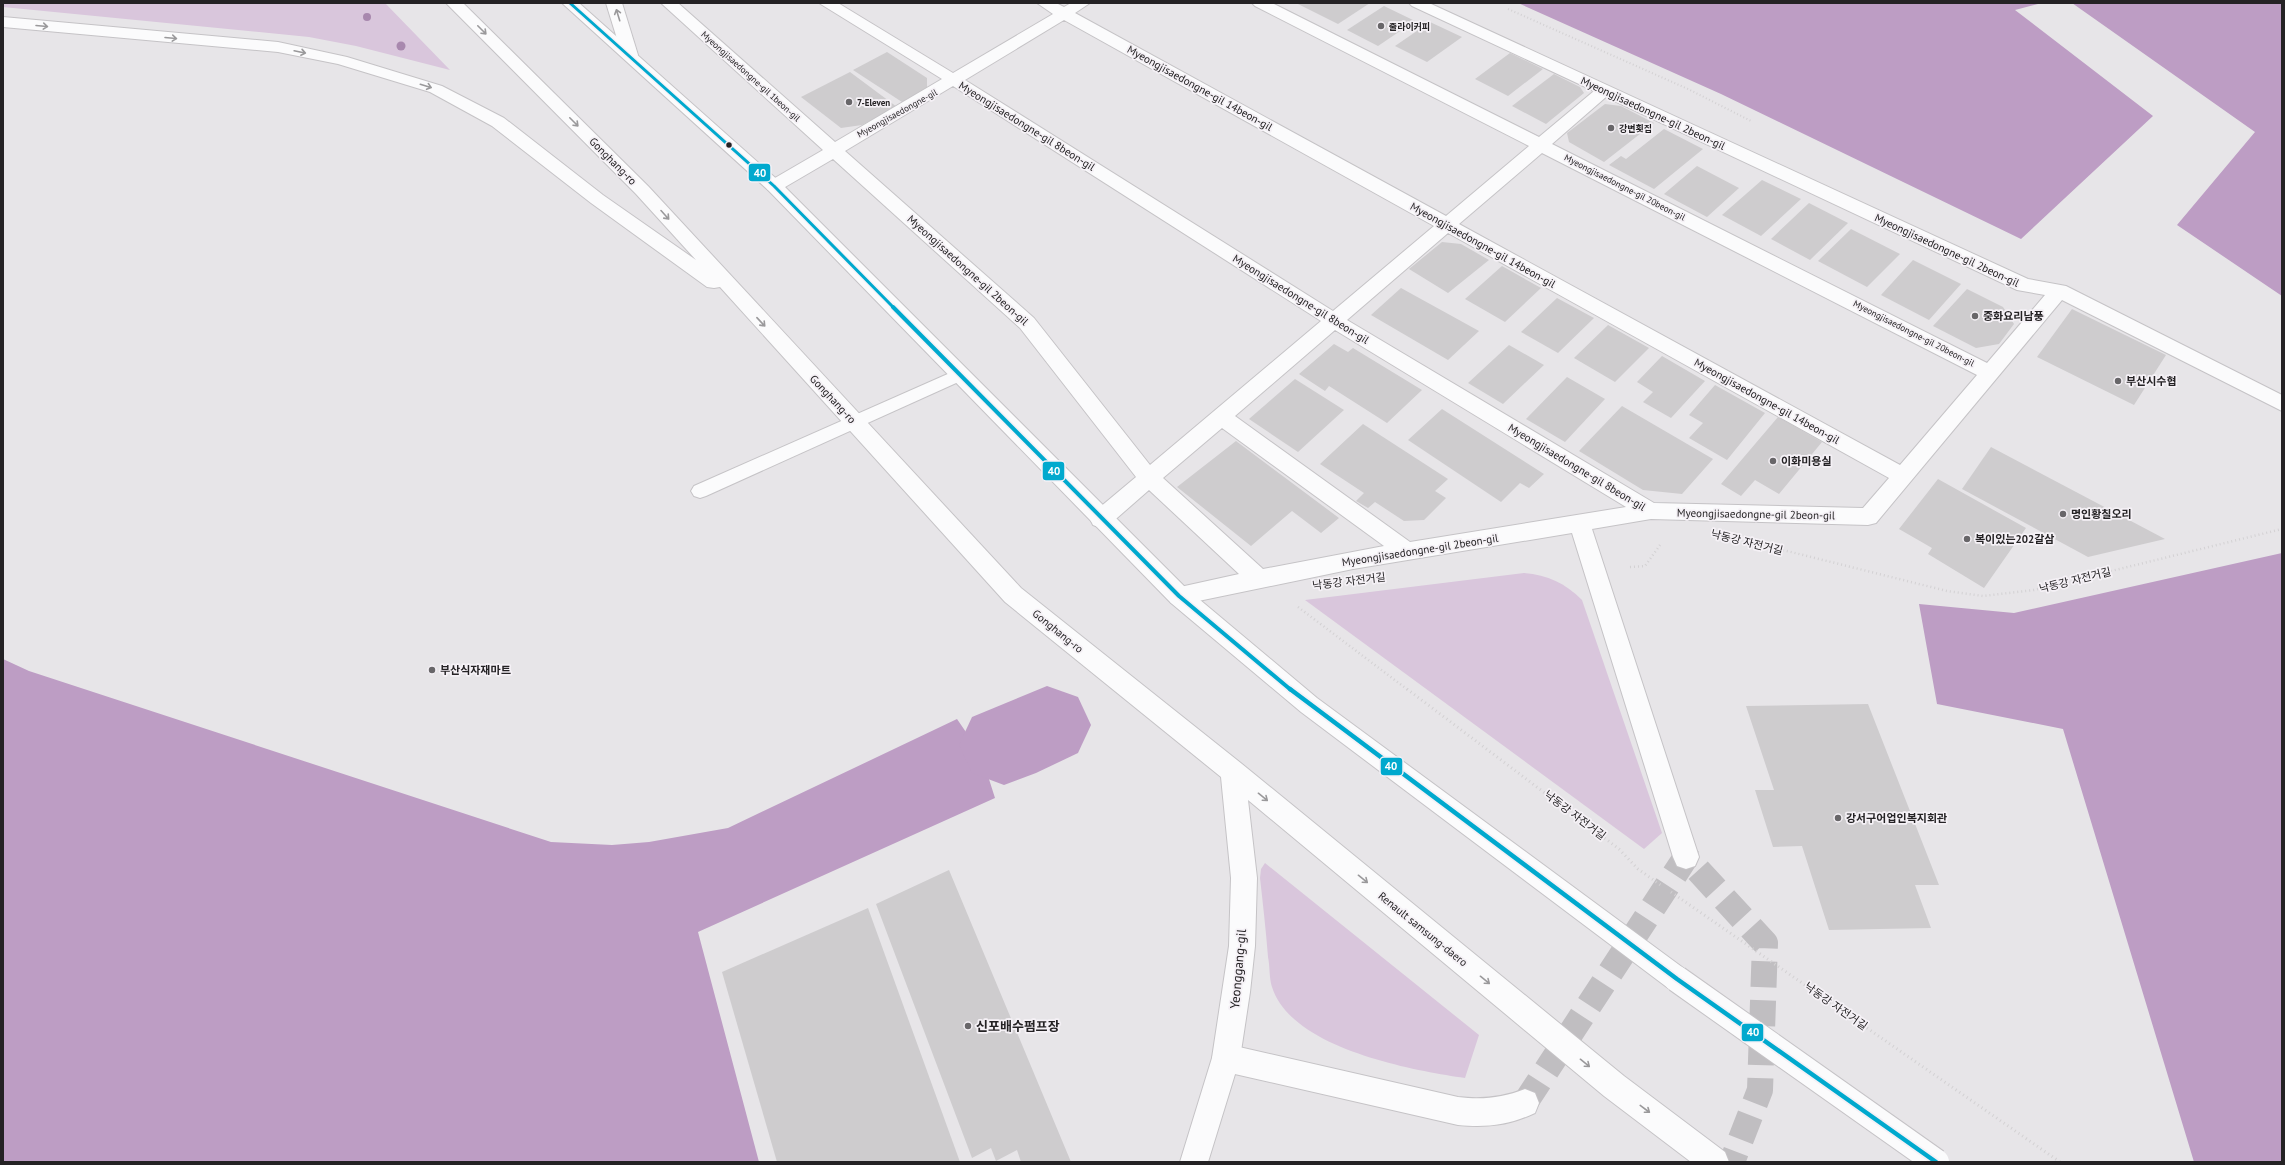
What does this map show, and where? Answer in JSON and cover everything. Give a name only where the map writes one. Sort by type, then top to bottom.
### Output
[{"type":"street","name":"Gonghang-ro","points":[[454,3],[642,190],[1013,595],[1233,772]]},
{"type":"street","points":[[570,3],[630,55],[774,186],[1101,519],[1179,596],[1309,705],[1678,979],[1936,1162]]},
{"type":"street","points":[[614,3],[630,55]]},
{"type":"street","name":"Myeongjisaedongne-gil 1beon-gil","points":[[669,3],[833,149]]},
{"type":"street","name":"Myeongjisaedongne-gil 8beon-gil","points":[[827,3],[954,80],[1335,321],[1651,511]]},
{"type":"street","name":"Myeongjisaedongne-gil 14beon-gil","points":[[1045,3],[1903,476]]},
{"type":"street","name":"Myeongjisaedongne-gil","points":[[774,186],[833,149],[954,80],[1082,3]]},
{"type":"street","name":"Myeongjisaedongne-gil 20beon-gil","points":[[1260,3],[1989,372]]},
{"type":"street","name":"Myeongjisaedongne-gil 2beon-gil","points":[[1179,596],[1353,560],[1580,524],[1651,511],[1868,517],[1989,372],[2059,292],[2024,285],[1417,3]]},
{"type":"street","points":[[3,22],[278,47],[341,60],[436,89],[498,122],[597,199],[747,306]]},
{"type":"street","points":[[1101,519],[1604,90]]},
{"type":"street","name":"Myeongjisaedongne-gil 2beon-gil","points":[[833,149],[1028,322],[1149,478],[1260,579]]},
{"type":"street","points":[[2059,292],[2282,404]]},
{"type":"street","points":[[1221,417],[1408,552]]},
{"type":"street","points":[[1580,524],[1686,857]]},
{"type":"street","name":"Yeonggang-gil","points":[[1194,1162],[1226,1058],[1238,992],[1242,946],[1244,878],[1233,772]]},
{"type":"street","name":"Renault samsung-daero","points":[[1233,772],[1614,1086],[1715,1162]]},
{"type":"street","points":[[1226,1058],[1458,1111],[1476,1113],[1506,1112],[1525,1103]]},
{"type":"lane","points":[[700,491],[855,423],[959,375]]},
{"type":"path","name":"낙동강 자전거길","points":[[1778,549],[1947,591],[1983,596],[2034,590],[2282,529]]},
{"type":"path","points":[[1595,571],[1645,566],[1663,541]]},
{"type":"path","name":"낙동강 자전거길","points":[[1296,605],[1619,849],[1638,869],[2060,1162]]},
{"type":"shaded area","points":[[3,3],[385,3],[450,70],[356,46],[309,37],[3,7]]},
{"type":"shaded area","points":[[1518,3],[2042,3],[2015,10],[2153,116],[2021,239],[1721,94]]},
{"type":"shaded area","points":[[2072,3],[2282,3],[2282,296],[2177,225],[2255,132]]},
{"type":"shaded area","points":[[2282,553],[2282,1162],[2194,1162],[2063,729],[1937,704],[1919,604],[2014,613]]},
{"type":"shaded area","points":[[1524,573],[1541,576],[1556,581],[1576,594],[1582,600],[1662,833],[1644,849],[1305,600]]},
{"type":"shaded area","points":[[3,659],[29,671],[551,842],[612,845],[649,842],[728,828],[957,719],[981,754],[995,798],[698,932],[759,1162],[3,1162]]},
{"type":"shaded area","points":[[1265,863],[1479,1035],[1465,1078],[1414,1069],[1385,1062],[1355,1052],[1327,1040],[1302,1026],[1283,1008],[1270,980],[1260,878],[1261,869]]},
{"type":"building","points":[[1296,3],[1370,3],[1338,24]]},
{"type":"building","name":"줄라이커피","points":[[1384,6],[1415,21],[1378,46],[1347,30]]},
{"type":"building","points":[[1430,22],[1462,37],[1427,62],[1395,46]]},
{"type":"building","points":[[887,52],[927,78],[927,88],[902,102],[853,70]]},
{"type":"building","points":[[1510,53],[1543,69],[1508,96],[1475,79]]},
{"type":"building","name":"7-Eleven","points":[[850,72],[897,107],[862,125],[841,128],[801,97]]},
{"type":"building","points":[[1554,74],[1580,87],[1584,93],[1546,124],[1512,106]]},
{"type":"building","name":"강변횟집","points":[[1605,104],[1621,106],[1654,123],[1604,162],[1569,142],[1567,133]]},
{"type":"building","points":[[1664,129],[1703,149],[1654,189],[1609,165],[1621,156],[1626,159]]},
{"type":"building","points":[[1697,166],[1739,188],[1707,217],[1664,194]]},
{"type":"building","points":[[1762,180],[1801,199],[1761,236],[1722,215]]},
{"type":"building","points":[[1809,203],[1848,223],[1810,260],[1771,239]]},
{"type":"building","points":[[1851,229],[1900,254],[1867,287],[1818,261]]},
{"type":"building","points":[[1442,242],[1461,244],[1489,260],[1448,293],[1409,269]]},
{"type":"building","points":[[1913,260],[1961,284],[1929,320],[1881,295]]},
{"type":"building","points":[[1502,266],[1541,288],[1505,322],[1465,299]]},
{"type":"building","points":[[1401,288],[1479,331],[1448,360],[1371,315]]},
{"type":"building","name":"중화요리남풍","points":[[1967,289],[2003,307],[2014,324],[1999,344],[1976,348],[1933,326]]},
{"type":"building","points":[[1557,298],[1594,318],[1558,353],[1521,332]]},
{"type":"building","name":"부산시수협","points":[[2072,309],[2166,355],[2134,405],[2037,357]]},
{"type":"building","points":[[1608,325],[1649,348],[1615,382],[1574,358]]},
{"type":"building","points":[[1334,344],[1348,352],[1353,348],[1422,390],[1387,423],[1329,386],[1325,391],[1299,374]]},
{"type":"building","points":[[1509,345],[1544,365],[1503,404],[1468,383]]},
{"type":"building","points":[[1662,356],[1705,381],[1671,418],[1643,402],[1653,392],[1637,382]]},
{"type":"building","points":[[1567,377],[1605,399],[1565,442],[1526,419]]},
{"type":"building","points":[[1295,379],[1344,410],[1298,452],[1249,419]]},
{"type":"building","points":[[1715,385],[1765,413],[1727,460],[1689,438],[1703,423],[1689,415]]},
{"type":"building","points":[[1622,406],[1713,459],[1682,494],[1643,490],[1579,451]]},
{"type":"building","points":[[1442,409],[1544,474],[1529,488],[1520,483],[1501,502],[1408,440]]},
{"type":"building","name":"이화미용실","points":[[1778,417],[1822,442],[1779,494],[1755,480],[1741,496],[1721,484]]},
{"type":"building","points":[[1363,424],[1448,479],[1435,491],[1446,498],[1424,520],[1404,521],[1375,502],[1368,508],[1356,501],[1364,493],[1320,464]]},
{"type":"building","points":[[1236,441],[1339,518],[1321,533],[1292,511],[1251,546],[1177,487]]},
{"type":"building","name":"명인황칠오리","points":[[1991,447],[2165,539],[2088,557],[1962,489]]},
{"type":"building","name":"복이있는202갈삼","points":[[1938,479],[2026,528],[1984,588],[1928,554],[1932,548],[1899,529]]},
{"type":"building","name":"강서구어업인복지회관","points":[[1868,704],[1939,885],[1915,885],[1931,928],[1829,930],[1802,846],[1773,847],[1755,790],[1774,790],[1746,706]]},
{"type":"building","name":"신포배수펌프장","points":[[949,870],[1071,1162],[1021,1162],[1017,1150],[996,1161],[991,1148],[972,1158],[876,904]]},
{"type":"building","points":[[868,908],[960,1162],[777,1162],[722,972]]},
{"type":"waterway","points":[[1004,745],[1047,725]]},
{"type":"tunnel","points":[[1525,1103],[1686,857],[1765,943],[1760,1090],[1732,1162]]},
{"type":"transit line","name":"40","points":[[570,3],[630,55],[774,186],[1101,519],[1179,596],[1309,705],[1677,979],[1936,1162]]},
{"type":"place","name":"줄라이커피","points":[[1381,26]]},
{"type":"place","name":"7-Eleven","points":[[849,102]]},
{"type":"place","name":"강변횟집","points":[[1611,128]]},
{"type":"place","name":"중화요리남풍","points":[[1975,316]]},
{"type":"place","name":"부산시수협","points":[[2118,381]]},
{"type":"place","name":"이화미용실","points":[[1773,461]]},
{"type":"place","name":"명인황칠오리","points":[[2063,514]]},
{"type":"place","name":"복이있는202갈삼","points":[[1967,539]]},
{"type":"place","name":"부산식자재마트","points":[[432,670]]},
{"type":"place","name":"강서구어업인복지회관","points":[[1838,818]]},
{"type":"place","name":"신포배수펌프장","points":[[968,1026]]}]
